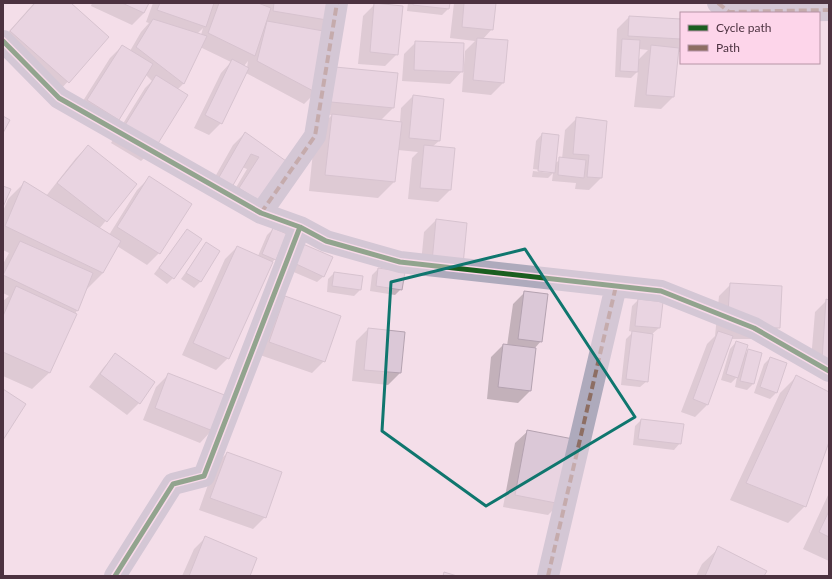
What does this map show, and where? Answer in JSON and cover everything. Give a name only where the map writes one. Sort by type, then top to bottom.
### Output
[{"type":"street","points":[[261,213],[315,136],[337,3]]},
{"type":"street","points":[[718,3],[729,12],[829,10]]},
{"type":"street","points":[[3,41],[59,98],[261,213],[300,227],[326,241],[400,262],[661,291],[754,328],[829,371]]},
{"type":"street","points":[[115,576],[173,484],[204,476],[300,227]]},
{"type":"street","points":[[548,576],[616,286]]},
{"type":"highlighted area","points":[[525,249],[635,417],[486,506],[382,431],[391,282]]},
{"type":"building","points":[[35,3],[71,3],[109,37],[69,83],[10,31]]},
{"type":"building","points":[[122,3],[149,3],[144,13]]},
{"type":"building","points":[[160,3],[214,3],[206,27],[157,10]]},
{"type":"building","points":[[219,3],[258,3],[271,8],[255,56],[208,33]]},
{"type":"building","points":[[274,3],[335,3],[333,21],[273,11]]},
{"type":"building","points":[[374,3],[403,6],[398,55],[370,52]]},
{"type":"building","points":[[413,3],[450,3],[449,9],[413,5]]},
{"type":"building","points":[[464,3],[496,3],[493,30],[462,27]]},
{"type":"building","points":[[629,16],[680,19],[680,39],[628,36]]},
{"type":"building","points":[[153,19],[207,36],[184,84],[136,47]]},
{"type":"building","points":[[267,21],[329,32],[317,93],[257,61]]},
{"type":"building","points":[[477,38],[508,40],[504,83],[473,80]]},
{"type":"building","points":[[622,39],[640,40],[638,72],[620,71]]},
{"type":"building","points":[[415,41],[464,43],[463,72],[414,70]]},
{"type":"building","points":[[122,45],[153,64],[119,120],[87,100]]},
{"type":"building","points":[[651,45],[679,48],[674,97],[646,95]]},
{"type":"building","points":[[232,59],[249,68],[222,124],[205,115]]},
{"type":"building","points":[[335,67],[398,73],[394,108],[331,102]]},
{"type":"building","points":[[156,75],[188,95],[154,150],[122,130]]},
{"type":"building","points":[[413,95],[444,99],[440,141],[409,138]]},
{"type":"building","points":[[332,114],[402,122],[395,182],[325,175]]},
{"type":"building","points":[[3,116],[10,120],[3,133]]},
{"type":"building","points":[[576,117],[607,121],[602,178],[587,177],[589,155],[573,154]]},
{"type":"building","points":[[245,132],[286,161],[261,202],[239,188],[259,157],[251,154],[232,187],[218,179]]},
{"type":"building","points":[[542,133],[559,135],[555,173],[538,171]]},
{"type":"building","points":[[88,145],[137,184],[107,222],[57,183]]},
{"type":"building","points":[[424,145],[455,148],[451,190],[420,188]]},
{"type":"building","points":[[559,157],[586,160],[584,178],[558,175]]},
{"type":"building","points":[[149,176],[192,204],[160,254],[117,227]]},
{"type":"building","points":[[24,181],[121,241],[103,273],[5,226]]},
{"type":"building","points":[[3,186],[11,189],[3,207]]},
{"type":"building","points":[[436,219],[467,223],[463,265],[432,262]]},
{"type":"building","points":[[273,228],[287,234],[276,260],[262,254]]},
{"type":"building","points":[[187,229],[202,239],[174,279],[159,268]]},
{"type":"building","points":[[20,241],[93,273],[78,311],[3,275]]},
{"type":"building","points":[[206,242],[220,251],[201,282],[186,273]]},
{"type":"building","points":[[303,244],[333,257],[324,277],[294,263]]},
{"type":"building","points":[[237,246],[273,262],[229,359],[193,343]]},
{"type":"building","points":[[378,268],[405,272],[402,290],[376,286]]},
{"type":"building","points":[[334,272],[363,276],[361,290],[332,286]]},
{"type":"building","points":[[730,283],[782,286],[780,328],[727,327]]},
{"type":"building","points":[[16,286],[77,314],[50,373],[3,352],[3,316]]},
{"type":"building","points":[[524,291],[548,294],[542,342],[518,339]]},
{"type":"building","points":[[285,296],[341,316],[325,362],[269,342]]},
{"type":"building","points":[[638,299],[663,302],[660,328],[635,326]]},
{"type":"building","points":[[826,299],[829,300],[829,364],[822,360]]},
{"type":"building","points":[[368,328],[405,332],[401,373],[364,370]]},
{"type":"building","points":[[632,331],[653,334],[648,382],[626,379]]},
{"type":"building","points":[[718,331],[733,336],[708,405],[693,399]]},
{"type":"building","points":[[736,341],[748,345],[738,378],[726,374]]},
{"type":"building","points":[[503,344],[536,348],[531,391],[498,387]]},
{"type":"building","points":[[748,349],[762,353],[754,384],[740,381]]},
{"type":"building","points":[[115,353],[155,382],[140,404],[100,374]]},
{"type":"building","points":[[770,357],[787,363],[777,393],[760,387]]},
{"type":"building","points":[[168,373],[227,396],[213,431],[155,408]]},
{"type":"building","points":[[796,375],[829,392],[829,442],[806,507],[746,483]]},
{"type":"building","points":[[3,389],[26,404],[3,440]]},
{"type":"building","points":[[641,419],[684,424],[681,444],[638,439]]},
{"type":"building","points":[[527,430],[573,439],[561,504],[515,495]]},
{"type":"building","points":[[227,452],[282,472],[266,518],[210,498]]},
{"type":"building","points":[[829,511],[829,537],[819,532]]},
{"type":"building","points":[[205,536],[257,558],[250,576],[189,576]]},
{"type":"building","points":[[718,546],[767,571],[764,576],[705,576]]},
{"type":"building","points":[[444,572],[457,576],[443,576]]},
{"type":"marked path","points":[[261,213],[315,136],[337,3]]},
{"type":"marked path","points":[[718,3],[729,12],[829,10]]},
{"type":"marked path","points":[[548,576],[616,286]]},
{"type":"cycle path","points":[[3,41],[59,98],[261,213],[300,227],[326,241],[400,262],[661,291],[754,328],[829,371]]},
{"type":"cycle path","points":[[115,576],[173,484],[204,476],[300,227]]}]
